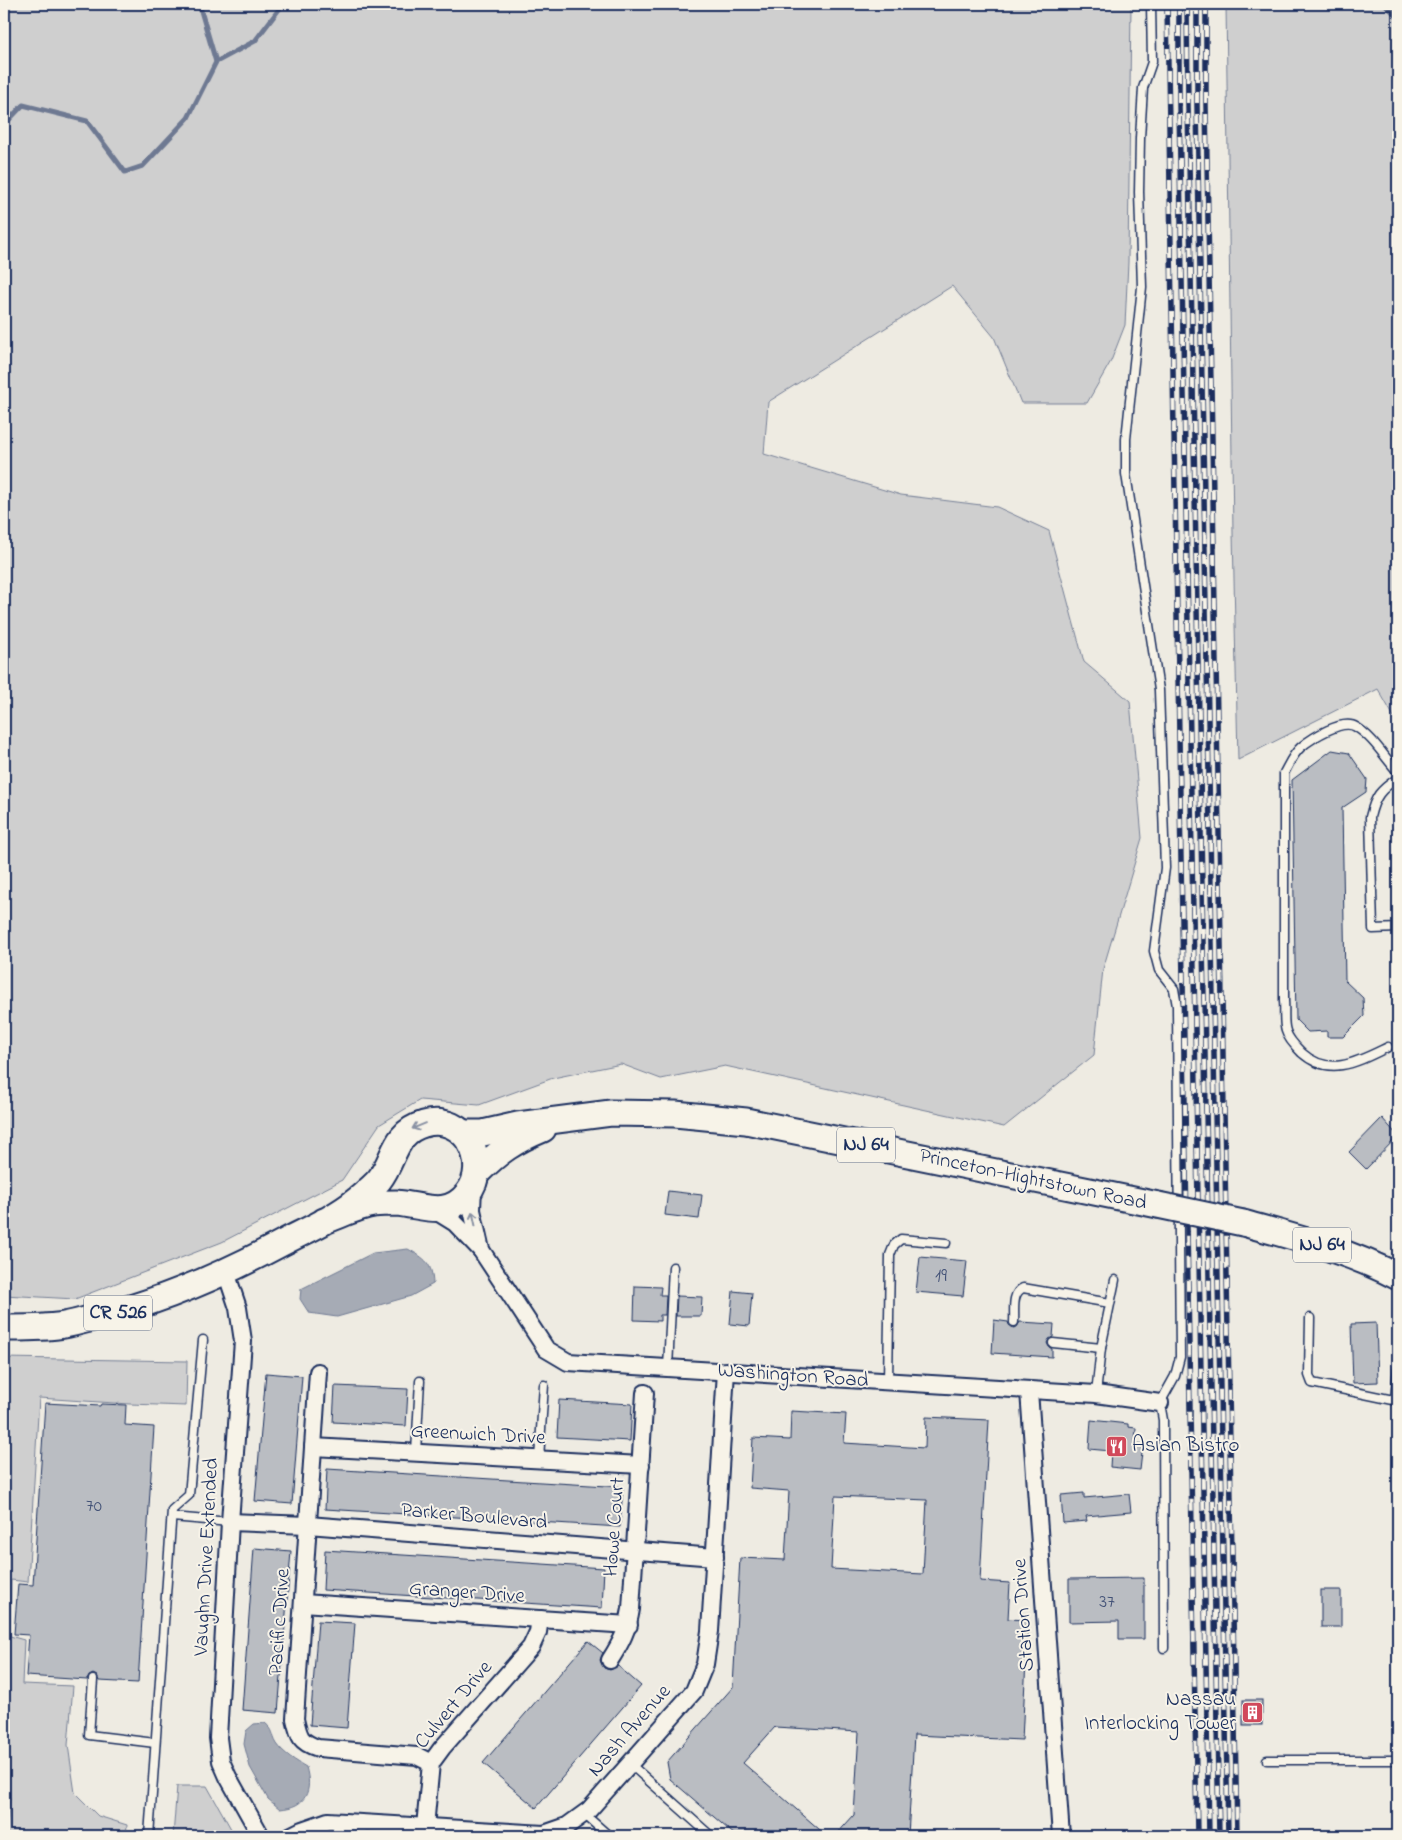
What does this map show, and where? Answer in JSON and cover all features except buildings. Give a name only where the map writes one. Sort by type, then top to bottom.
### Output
[{"type":"main road","name":"Princeton-Hightstown Road","points":[[463,1133],[483,1133],[518,1125],[620,1113],[674,1114],[746,1121],[1243,1223],[1350,1255],[1398,1277]]},
{"type":"main road","name":"Princeton-Hightstown Road","points":[[475,1180],[495,1154],[525,1137],[571,1118]]},
{"type":"main road","name":"Washington Road","points":[[4,1328],[58,1326],[123,1312],[226,1272],[324,1221],[356,1201],[379,1180],[391,1161],[395,1148],[402,1136],[414,1128],[427,1123],[440,1123],[454,1127],[463,1133]]},
{"type":"main road","points":[[463,1133],[474,1147],[477,1159],[475,1180]]},
{"type":"main road","points":[[391,1161],[392,1176],[397,1189],[407,1200],[427,1208]]},
{"type":"main road","name":"Washington Road","points":[[324,1221],[372,1204],[397,1203],[427,1208],[446,1208],[466,1196],[475,1180]]},
{"type":"street","name":"Washington Road","points":[[475,1180],[472,1210],[481,1250]]},
{"type":"street","name":"Washington Road","points":[[427,1208],[455,1223],[481,1250],[546,1349],[568,1362],[1096,1394],[1160,1403]]},
{"type":"street","name":"Vaughn Drive Extended","points":[[226,1272],[238,1308],[243,1342],[230,1522],[218,1738],[222,1760],[228,1777],[261,1836]]},
{"type":"street","name":"Pacific Drive","points":[[318,1372],[295,1719],[299,1736],[306,1744],[318,1748],[417,1756],[431,1763]]},
{"type":"street","name":"Nash Avenue","points":[[290,1836],[328,1822],[362,1830],[544,1834],[567,1826],[589,1810],[694,1691],[705,1664],[710,1631],[726,1372]]},
{"type":"street","name":"Station Drive","points":[[1029,1391],[1061,1836]]},
{"type":"street","name":"Howe Court","points":[[610,1660],[624,1638],[629,1625],[645,1393]]},
{"type":"street","name":"Greenwich Drive","points":[[313,1447],[641,1465]]},
{"type":"street","name":"Parker Boulevard","points":[[230,1522],[308,1525],[715,1557]]},
{"type":"street","name":"Granger Drive","points":[[303,1603],[629,1625]]},
{"type":"street","name":"Culvert Drive","points":[[423,1832],[431,1763],[531,1647],[538,1632],[540,1619]]},
{"type":"lane","points":[[1151,4],[1152,62],[1143,88],[1140,138],[1139,192],[1142,287],[1126,439],[1126,474],[1158,690],[1164,868],[1154,950],[1159,970],[1174,989],[1177,1006],[1180,1357],[1176,1376],[1160,1403],[1164,1420],[1164,1648]]},
{"type":"lane","points":[[1388,1047],[1356,1063],[1327,1066],[1310,1060],[1298,1048],[1286,1031],[1284,1000],[1284,773],[1292,757],[1301,747],[1340,725],[1354,726],[1366,736],[1398,772]]},
{"type":"lane","points":[[1398,778],[1379,793],[1370,817],[1373,929],[1398,928]]},
{"type":"lane","points":[[888,1382],[890,1255],[894,1245],[901,1239],[946,1243]]},
{"type":"lane","points":[[668,1368],[673,1266]]},
{"type":"lane","points":[[1096,1394],[1101,1348],[1115,1280]]},
{"type":"lane","points":[[1014,1322],[1016,1294],[1018,1290],[1023,1288],[1110,1303]]},
{"type":"lane","points":[[1310,1318],[1309,1375],[1311,1382],[1317,1385],[1397,1401],[1398,1368]]},
{"type":"lane","points":[[149,1836],[172,1510],[189,1495],[203,1340]]},
{"type":"lane","points":[[1053,1343],[1101,1348]]},
{"type":"lane","points":[[416,1452],[420,1381]]},
{"type":"lane","points":[[539,1459],[544,1385]]},
{"type":"lane","points":[[172,1517],[230,1522]]},
{"type":"lane","points":[[94,1680],[89,1735],[156,1743]]},
{"type":"lane","points":[[1267,1760],[1398,1760]]},
{"type":"lane","points":[[630,1764],[711,1836]]},
{"type":"lane","points":[[584,1814],[609,1836]]},
{"type":"shaded area","points":[[4,4],[1131,4],[1128,262],[1125,325],[1111,361],[1087,403],[1021,403],[994,337],[952,286],[768,402],[764,454],[901,495],[997,507],[1049,531],[1084,662],[1130,701],[1142,838],[1103,969],[1094,1055],[1004,1127],[725,1066],[661,1079],[621,1064],[553,1078],[479,1105],[420,1100],[379,1125],[342,1180],[222,1242],[75,1299],[4,1295]]},
{"type":"shaded area","points":[[1226,4],[1398,4],[1398,724],[1378,689],[1238,760],[1233,533]]},
{"type":"shaded area","points":[[408,1249],[427,1262],[433,1284],[411,1296],[337,1317],[309,1313],[300,1299],[301,1289],[373,1253]]},
{"type":"shaded area","points":[[4,1358],[187,1361],[186,1406],[39,1398],[28,1582],[11,1580],[10,1636],[24,1640],[22,1684],[73,1686],[68,1745],[75,1793],[98,1816],[127,1825],[126,1836],[6,1836],[10,1798],[4,1787]]},
{"type":"shaded area","points":[[265,1723],[270,1728],[280,1748],[306,1767],[309,1783],[308,1790],[301,1801],[289,1808],[280,1809],[268,1799],[250,1767],[244,1744],[246,1731],[254,1724]]},
{"type":"shaded area","points":[[177,1786],[207,1786],[235,1836],[173,1836]]},
{"type":"waterway","points":[[4,125],[23,105],[87,121],[125,172],[143,166],[188,118],[216,62],[199,4]]},
{"type":"waterway","points":[[216,62],[255,41],[283,4]]},
{"type":"waterway","points":[[1385,4],[1398,17]]},
{"type":"railway","points":[[1167,4],[1197,1836]]},
{"type":"railway","points":[[1179,4],[1179,105],[1209,1836]]},
{"type":"railway","points":[[1187,4],[1219,1836]]},
{"type":"railway","points":[[1197,4],[1197,105],[1228,1836]]},
{"type":"railway","points":[[1206,4],[1206,105],[1237,1836]]},
{"type":"place","name":"Asian Bistro","points":[[1116,1446]]},
{"type":"place","name":"Nassau Interlocking Tower","points":[[1252,1712]]}]
